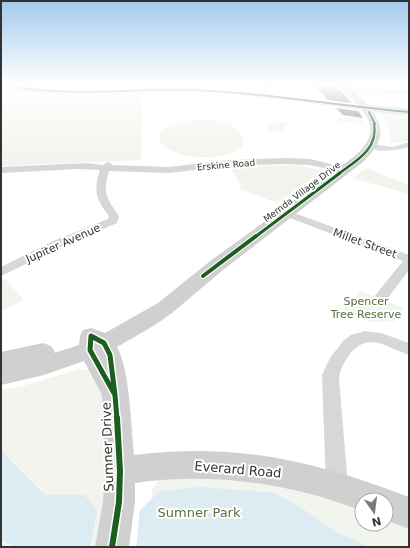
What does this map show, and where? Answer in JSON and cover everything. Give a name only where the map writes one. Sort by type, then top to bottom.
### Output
[{"type":"street","name":"Mernda Village Drive","points":[[1,375],[37,367],[140,325],[164,308],[203,276],[359,159],[371,146],[375,137],[376,126],[368,111]]},
{"type":"street","points":[[394,111],[409,112]]},
{"type":"street","points":[[371,146],[394,149],[409,144]]},
{"type":"street","name":"Erskine Road","points":[[5,170],[107,166],[134,169],[169,170],[229,163],[302,161],[318,164],[342,172]]},
{"type":"street","name":"Jupiter Avenue","points":[[4,266],[113,221],[114,216],[103,203],[100,196],[103,175],[107,166]]},
{"type":"street","points":[[1,181],[5,170]]},
{"type":"street","name":"Millet Street","points":[[285,215],[409,259]]},
{"type":"street","points":[[382,296],[409,262]]},
{"type":"street","points":[[337,486],[330,378],[332,368],[350,342],[361,337],[375,337],[409,349]]},
{"type":"street","name":"Mernda Village Drive","points":[[1,361],[60,347],[95,343]]},
{"type":"street","name":"Sumner Drive","points":[[95,343],[115,395],[120,486],[112,547]]},
{"type":"street","name":"Everard Road","points":[[120,486],[149,466],[178,464],[244,466],[281,471],[354,492]]},
{"type":"street","points":[[394,507],[409,513]]},
{"type":"green space","points":[[1,111],[142,111],[141,160],[1,166]]},
{"type":"green space","points":[[387,112],[409,114],[409,140],[401,143],[389,142],[390,134],[382,114]]},
{"type":"green space","points":[[339,115],[362,118],[363,124],[337,121]]},
{"type":"green space","points":[[205,120],[224,122],[234,127],[241,133],[243,137],[243,144],[240,148],[222,155],[197,157],[174,152],[165,147],[159,140],[160,133],[170,125],[187,121]]},
{"type":"green space","points":[[273,121],[287,122],[282,132],[267,130]]},
{"type":"green space","points":[[297,165],[322,171],[277,203],[240,189],[241,185],[229,167]]},
{"type":"green space","points":[[366,168],[409,185],[409,194],[353,178]]},
{"type":"green space","points":[[5,279],[24,300],[1,311],[1,280]]},
{"type":"green space","name":"Spencer Tree Reserve","points":[[360,291],[404,308],[396,321],[369,322],[342,311]]},
{"type":"green space","points":[[80,369],[94,371],[104,387],[109,446],[100,547],[1,547],[1,390],[19,387]]},
{"type":"green space","name":"Sumner Park","points":[[163,476],[250,477],[354,506],[354,532],[394,532],[394,520],[409,526],[409,547],[147,547],[152,489]]},
{"type":"shaded area","points":[[1,451],[45,495],[85,495],[97,511],[90,547],[14,547],[1,539]]},
{"type":"shaded area","name":"Sumner Park","points":[[200,487],[275,493],[303,509],[336,532],[370,547],[136,547],[140,510],[159,492]]},
{"type":"building","points":[[339,111],[358,111],[363,118],[343,115]]},
{"type":"cycle path","points":[[394,111],[409,112]]},
{"type":"cycle path","points":[[203,276],[365,154],[372,144],[375,133],[374,123],[369,112]]},
{"type":"cycle path","points":[[112,547],[119,502],[120,471],[115,395],[110,355],[104,343],[91,336],[90,350],[115,395]]}]
